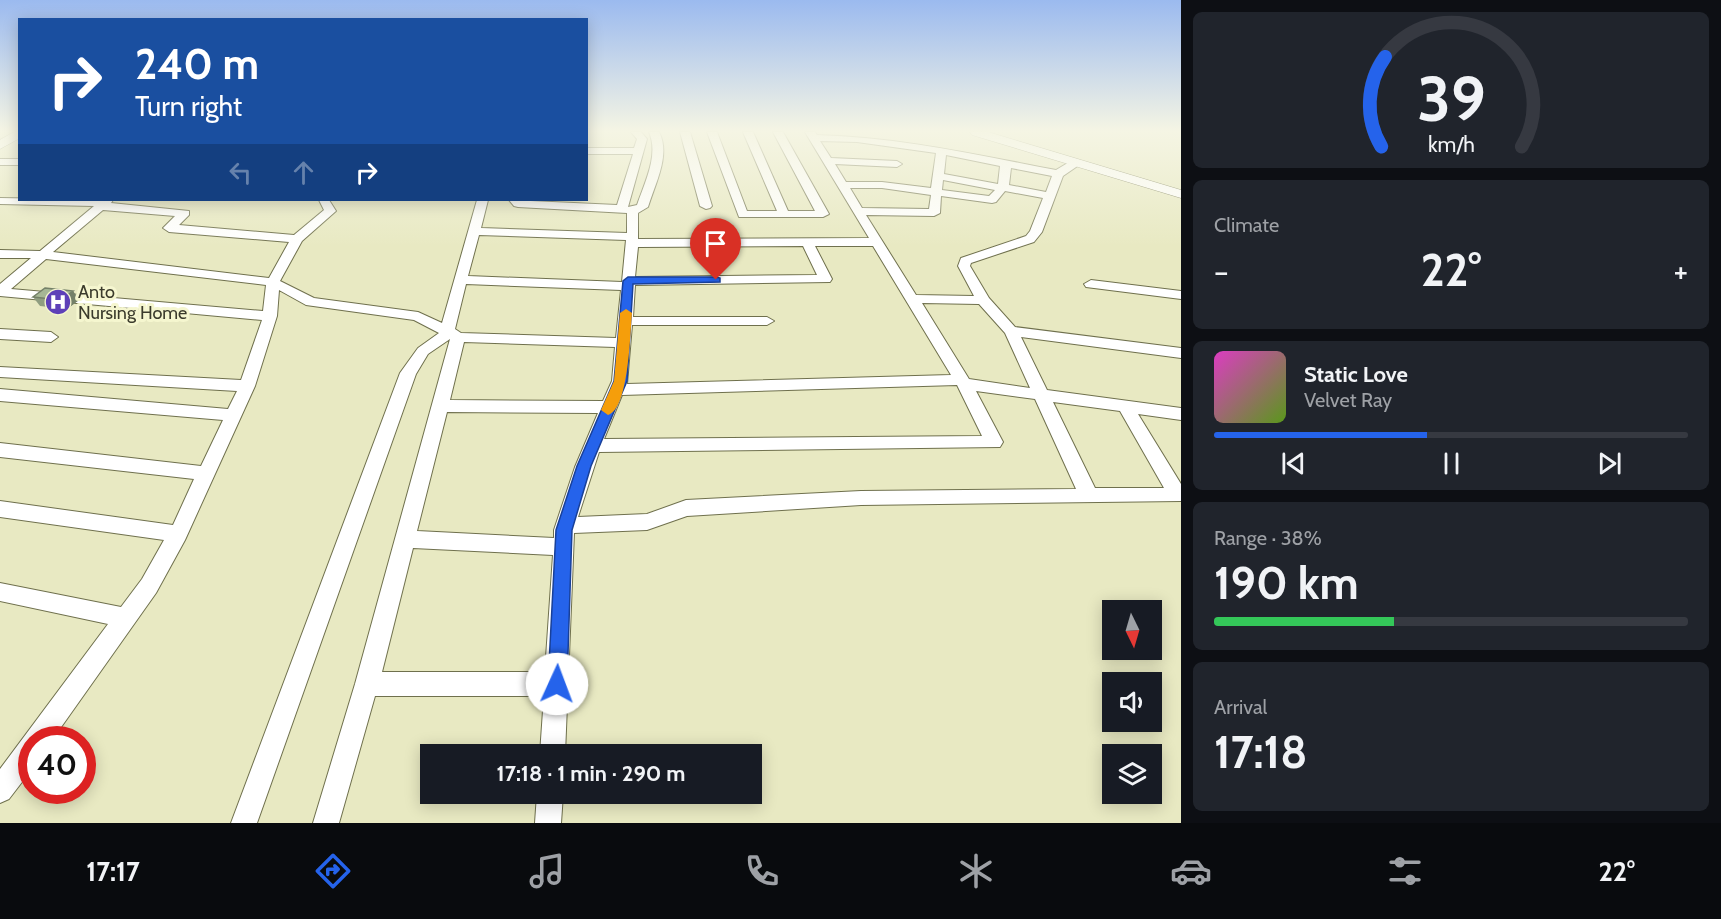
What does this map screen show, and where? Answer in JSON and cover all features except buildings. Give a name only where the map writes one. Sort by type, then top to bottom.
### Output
[{"type":"main road","points":[[1100,170],[1181,194]]},
{"type":"street","points":[[627,210],[635,170]]},
{"type":"street","points":[[516,201],[518,204],[527,205],[627,210],[642,207],[654,170]]},
{"type":"street","points":[[696,170],[706,206]]},
{"type":"street","points":[[726,170],[743,216],[823,214],[799,170]]},
{"type":"street","points":[[764,170],[784,214]]},
{"type":"street","points":[[593,446],[994,442],[963,382],[833,170]]},
{"type":"street","points":[[858,211],[934,213],[939,170]]},
{"type":"street","points":[[842,185],[882,185],[992,200],[1003,187],[1005,170]]},
{"type":"street","points":[[1041,170],[1058,174]]},
{"type":"street","points":[[1064,170],[1058,174],[1036,232],[1030,239],[965,261],[964,266],[982,300],[1011,331],[1089,496]]},
{"type":"street","points":[[938,176],[1049,196]]},
{"type":"street","points":[[0,201],[104,203],[185,213],[169,228],[297,240]]},
{"type":"street","points":[[141,209],[153,201]]},
{"type":"street","points":[[47,726],[149,586],[178,534],[247,386],[270,316],[273,282],[297,240],[330,211],[325,201]]},
{"type":"street","points":[[326,823],[368,684],[440,406],[460,280],[482,201]]},
{"type":"street","points":[[0,292],[104,203]]},
{"type":"street","points":[[554,744],[566,525],[584,466],[620,381],[634,216],[627,210]]},
{"type":"street","points":[[473,231],[631,240],[878,242]]},
{"type":"street","points":[[460,280],[628,283],[825,279],[807,242]]},
{"type":"street","points":[[0,254],[43,255],[273,282],[311,302],[418,316],[451,333],[623,343]]},
{"type":"street","points":[[1091,284],[1181,296]]},
{"type":"street","points":[[0,292],[270,316]]},
{"type":"street","points":[[913,299],[982,300]]},
{"type":"street","points":[[625,321],[767,321]]},
{"type":"street","points":[[1011,331],[1181,353]]},
{"type":"street","points":[[244,823],[408,373],[423,351],[451,333]]},
{"type":"street","points":[[0,334],[51,337]]},
{"type":"street","points":[[0,372],[247,386]]},
{"type":"street","points":[[616,390],[963,382],[1181,414]]},
{"type":"street","points":[[0,395],[234,415]]},
{"type":"street","points":[[440,406],[609,407]]},
{"type":"street","points":[[566,525],[647,522],[686,508],[837,500],[1178,495],[1126,407]]},
{"type":"street","points":[[0,450],[207,474]]},
{"type":"street","points":[[0,508],[178,534]]},
{"type":"street","points":[[405,539],[563,547]]},
{"type":"street","points":[[0,592],[125,618]]},
{"type":"street","points":[[368,684],[557,684]]},
{"type":"street","points":[[2,786],[18,765]]},
{"type":"street","points":[[548,823],[549,804]]},
{"type":"slow traffic","points":[[608,410],[620,381],[626,313]]},
{"type":"place","name":"Anto Nursing Home","points":[[58,302]]},
{"type":"route","points":[[557,684],[564,530],[584,466],[620,381],[628,281],[716,280]]}]
